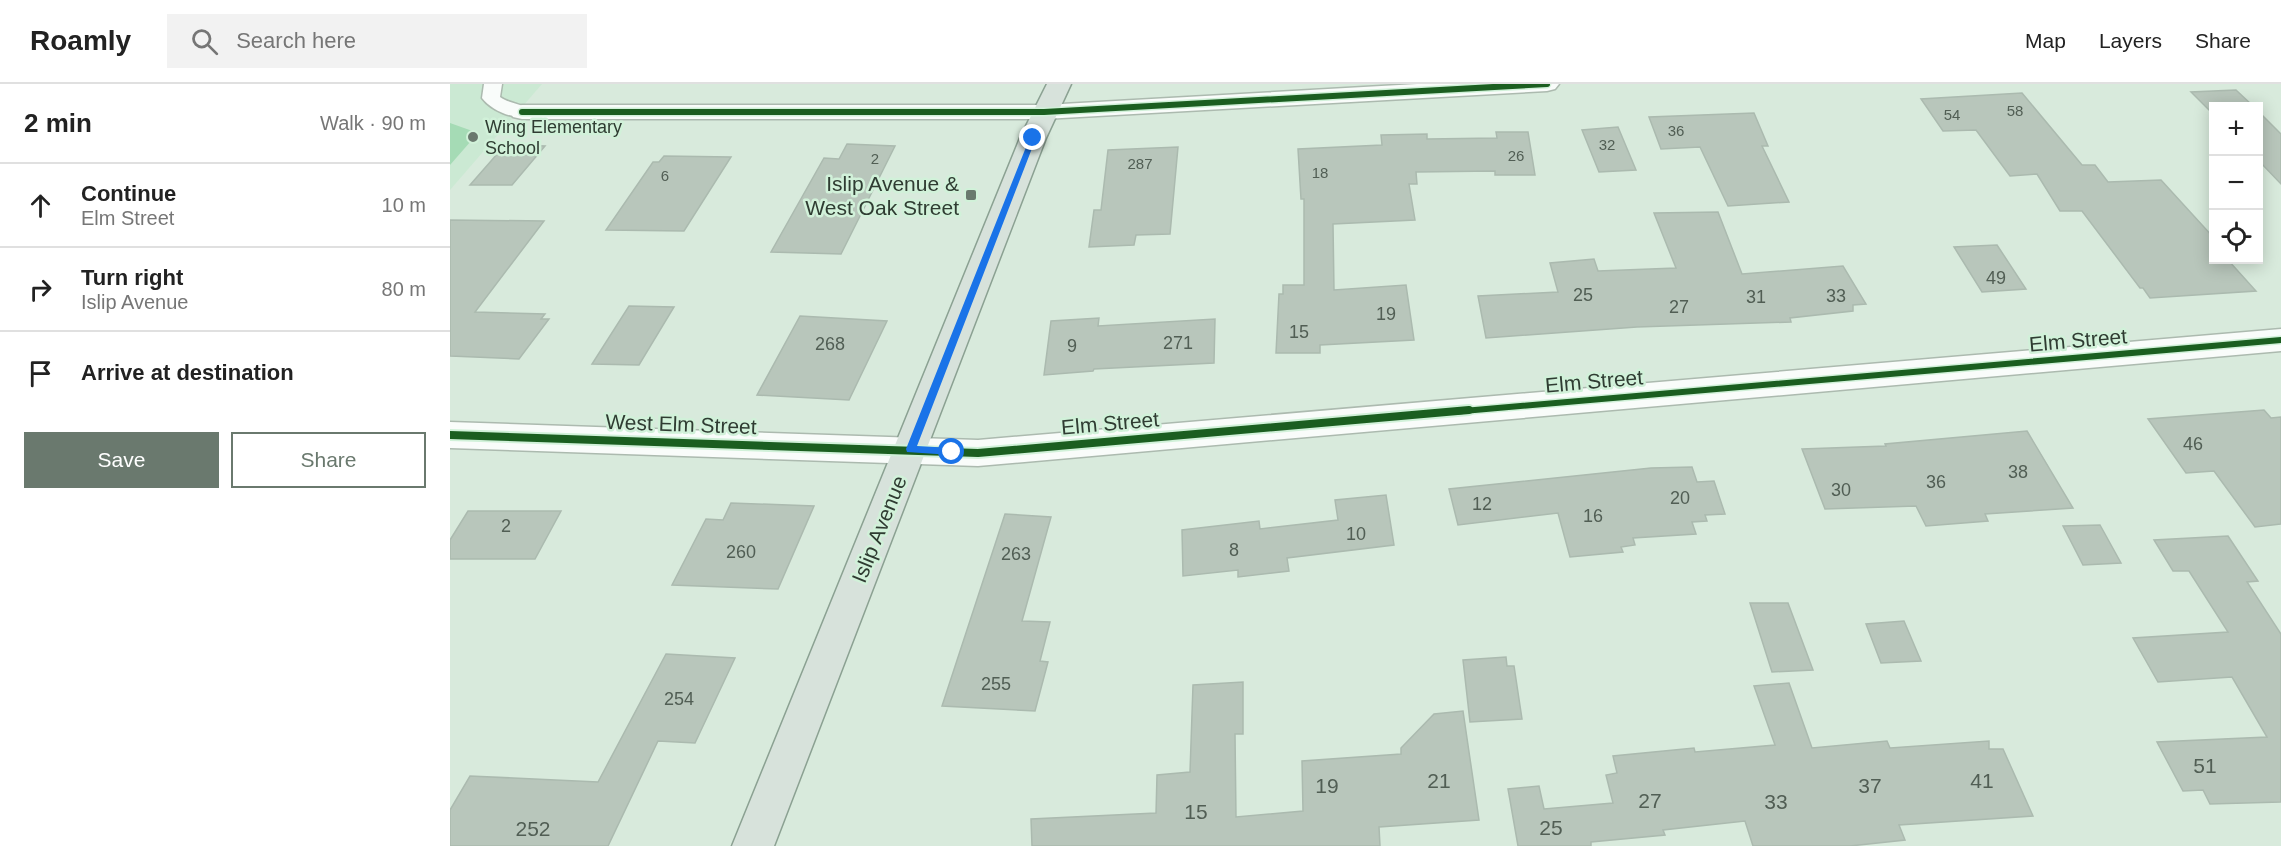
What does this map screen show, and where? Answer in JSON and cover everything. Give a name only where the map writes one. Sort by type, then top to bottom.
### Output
[{"type":"main road","name":"Islip Avenue","points":[[753,846],[1051,93]]},
{"type":"street","points":[[522,112],[1051,93],[1547,84]]},
{"type":"street","name":"Elm Street","points":[[910,449],[989,452],[2281,340]]},
{"type":"street","name":"West Elm Street","points":[[450,435],[910,449]]},
{"type":"lane","points":[[493,84],[491,98],[499,105],[522,112]]},
{"type":"shaded area","name":"Wing Elementary School","points":[[450,84],[542,84],[450,190]]},
{"type":"green space","points":[[450,123],[478,133],[450,165]]},
{"type":"building","points":[[2236,90],[2249,102],[2209,102],[2209,110],[2191,92]]},
{"type":"building","points":[[2022,93],[2082,165],[2095,165],[2108,182],[2161,180],[2209,233],[2209,264],[2232,264],[2256,291],[2150,298],[2082,211],[2060,211],[2037,174],[2010,176],[1976,130],[1943,131],[1921,99]]},
{"type":"building","points":[[1754,113],[1768,146],[1762,146],[1789,202],[1728,206],[1700,147],[1661,149],[1649,117]]},
{"type":"building","points":[[2263,116],[2281,134],[2281,184],[2263,165]]},
{"type":"building","points":[[1618,127],[1636,170],[1599,172],[1582,130]]},
{"type":"building","points":[[1496,132],[1528,132],[1535,175],[1495,175],[1495,171],[1416,172],[1417,184],[1409,184],[1415,220],[1333,224],[1334,290],[1406,285],[1414,340],[1320,345],[1320,353],[1276,353],[1279,294],[1283,294],[1283,285],[1304,285],[1304,199],[1301,199],[1298,149],[1382,145],[1381,135],[1427,134],[1427,139],[1497,138]]},
{"type":"building","points":[[847,144],[895,146],[841,254],[771,252],[824,158],[839,159]]},
{"type":"building","points":[[505,145],[545,146],[512,185],[470,185]]},
{"type":"building","points":[[1178,147],[1170,234],[1136,235],[1134,245],[1089,247],[1094,210],[1101,210],[1108,150]]},
{"type":"building","points":[[664,156],[731,157],[684,231],[606,230],[653,162],[659,162]]},
{"type":"building","points":[[1718,212],[1742,274],[1843,266],[1866,304],[1853,305],[1853,311],[1790,318],[1791,322],[1637,327],[1486,338],[1478,296],[1558,292],[1550,263],[1594,259],[1598,271],[1676,268],[1654,213]]},
{"type":"building","points":[[450,220],[544,221],[475,312],[545,314],[541,319],[549,319],[519,359],[450,356]]},
{"type":"building","points":[[1997,245],[2026,289],[1982,292],[1954,247]]},
{"type":"building","points":[[629,306],[674,307],[639,365],[592,364]]},
{"type":"building","points":[[800,316],[887,321],[849,400],[757,395]]},
{"type":"building","points":[[1099,318],[1098,326],[1215,319],[1214,363],[1094,369],[1093,371],[1044,375],[1051,321]]},
{"type":"building","points":[[2264,410],[2271,418],[2281,417],[2281,524],[2255,527],[2214,471],[2186,473],[2148,419]]},
{"type":"building","points":[[2027,431],[2073,508],[1985,514],[1988,521],[1926,526],[1916,506],[1825,509],[1802,449],[1886,446],[1885,444]]},
{"type":"building","points":[[1692,467],[1697,482],[1714,481],[1725,514],[1705,515],[1707,521],[1692,522],[1696,534],[1633,538],[1635,545],[1621,547],[1623,552],[1570,557],[1558,513],[1458,525],[1449,489],[1651,468]]},
{"type":"building","points":[[1386,495],[1394,545],[1287,558],[1289,571],[1238,577],[1238,570],[1183,576],[1182,530],[1259,521],[1260,529],[1338,520],[1335,500]]},
{"type":"building","points":[[731,503],[814,506],[778,589],[672,585],[706,519],[723,520]]},
{"type":"building","points":[[468,511],[561,511],[535,559],[450,559],[450,540]]},
{"type":"building","points":[[1005,514],[1051,517],[1022,621],[1050,622],[1040,661],[1048,662],[1035,711],[942,706]]},
{"type":"building","points":[[2100,525],[2121,563],[2083,565],[2063,526]]},
{"type":"building","points":[[2228,536],[2258,581],[2247,582],[2281,634],[2281,802],[2210,804],[2203,790],[2183,791],[2157,742],[2267,737],[2232,677],[2158,682],[2133,638],[2228,632],[2189,571],[2173,571],[2154,540]]},
{"type":"building","points":[[1750,603],[1788,603],[1813,670],[1772,672]]},
{"type":"building","points":[[1904,621],[1921,661],[1881,663],[1866,624]]},
{"type":"building","points":[[666,654],[735,658],[695,743],[658,741],[608,846],[450,846],[450,810],[470,776],[598,782]]},
{"type":"building","points":[[1506,657],[1507,666],[1514,666],[1522,719],[1470,722],[1463,660]]},
{"type":"building","points":[[1243,682],[1243,734],[1235,734],[1236,817],[1303,811],[1302,761],[1401,754],[1401,748],[1434,714],[1463,711],[1479,820],[1379,827],[1380,846],[1032,846],[1031,819],[1156,813],[1157,775],[1190,772],[1193,685]]},
{"type":"building","points":[[1789,683],[1812,748],[1887,741],[1890,748],[1989,741],[1989,749],[2003,749],[2033,816],[1899,825],[1905,840],[1850,846],[1753,846],[1745,821],[1663,830],[1665,835],[1591,842],[1591,846],[1518,846],[1508,789],[1539,786],[1544,809],[1613,803],[1606,775],[1617,773],[1613,756],[1694,748],[1695,752],[1775,745],[1754,686]]},
{"type":"cycle path","points":[[522,112],[1044,112],[1547,84]]},
{"type":"cycle path","points":[[450,435],[978,453],[2281,340]]},
{"type":"place","name":"Wing Elementary School","points":[[473,137]]},
{"type":"place","name":"Islip Avenue & West Oak Street","points":[[971,195]]},
{"type":"route","points":[[952,452],[910,449],[1033,138]]}]
